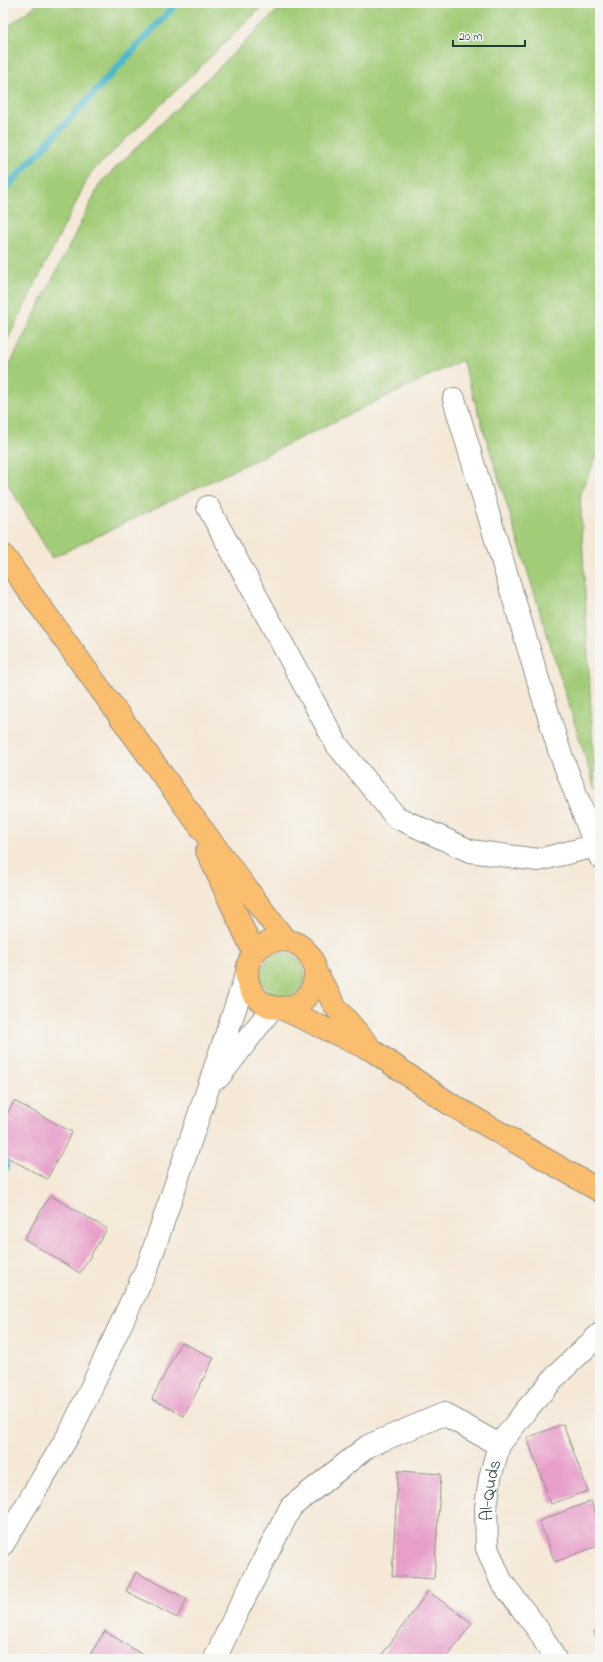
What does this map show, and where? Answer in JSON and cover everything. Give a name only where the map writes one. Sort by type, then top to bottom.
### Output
[{"type":"main road","points":[[3,555],[190,813],[285,940]]},
{"type":"main road","points":[[190,813],[254,953]]},
{"type":"main road","points":[[278,1008],[294,1007],[303,1001],[310,993],[314,983],[315,971],[313,961],[306,951],[297,944],[285,940],[274,941],[262,945],[254,953],[248,964],[246,976],[249,987],[254,997],[262,1004],[278,1008],[373,1051],[450,1104],[538,1156],[600,1186]]},
{"type":"main road","points":[[315,971],[337,1009],[373,1051]]},
{"type":"street","points":[[208,507],[337,745],[396,817],[470,851],[538,860],[598,852],[558,750],[454,399]]},
{"type":"street","points":[[3,1544],[71,1431],[148,1266],[246,976]]},
{"type":"street","points":[[208,1090],[278,1008]]},
{"type":"street","name":"Al-Quds","points":[[555,1659],[539,1631],[501,1581],[487,1548],[486,1508],[490,1478],[499,1445],[526,1409],[558,1373],[598,1337]]},
{"type":"street","points":[[215,1659],[291,1507],[368,1446],[444,1414],[499,1445]]},
{"type":"green space","points":[[39,3],[266,3],[90,174],[3,349],[3,30]]},
{"type":"green space","points":[[285,3],[600,3],[600,450],[580,493],[595,789],[462,360],[52,558],[3,476],[3,378],[101,182]]},
{"type":"green space","points":[[283,953],[295,957],[301,963],[305,975],[301,987],[295,993],[283,997],[271,993],[265,987],[261,975],[265,963],[271,957]]},
{"type":"building","points":[[14,1101],[72,1132],[47,1179],[3,1155],[3,1122]]},
{"type":"building","points":[[50,1195],[107,1229],[80,1273],[24,1239]]},
{"type":"building","points":[[181,1342],[214,1358],[184,1416],[152,1399]]},
{"type":"building","points":[[563,1424],[588,1491],[551,1504],[527,1438]]},
{"type":"building","points":[[398,1471],[441,1474],[434,1579],[392,1576]]},
{"type":"building","points":[[591,1501],[600,1525],[600,1545],[555,1562],[539,1521]]},
{"type":"building","points":[[136,1572],[187,1599],[177,1618],[126,1591]]},
{"type":"building","points":[[428,1591],[472,1623],[446,1659],[379,1659]]},
{"type":"building","points":[[600,1629],[600,1647],[594,1632]]},
{"type":"building","points":[[105,1631],[149,1659],[87,1659]]},
{"type":"waterway","points":[[3,191],[177,3]]},
{"type":"waterway","points":[[3,1151],[6,1167],[3,1173]]}]
